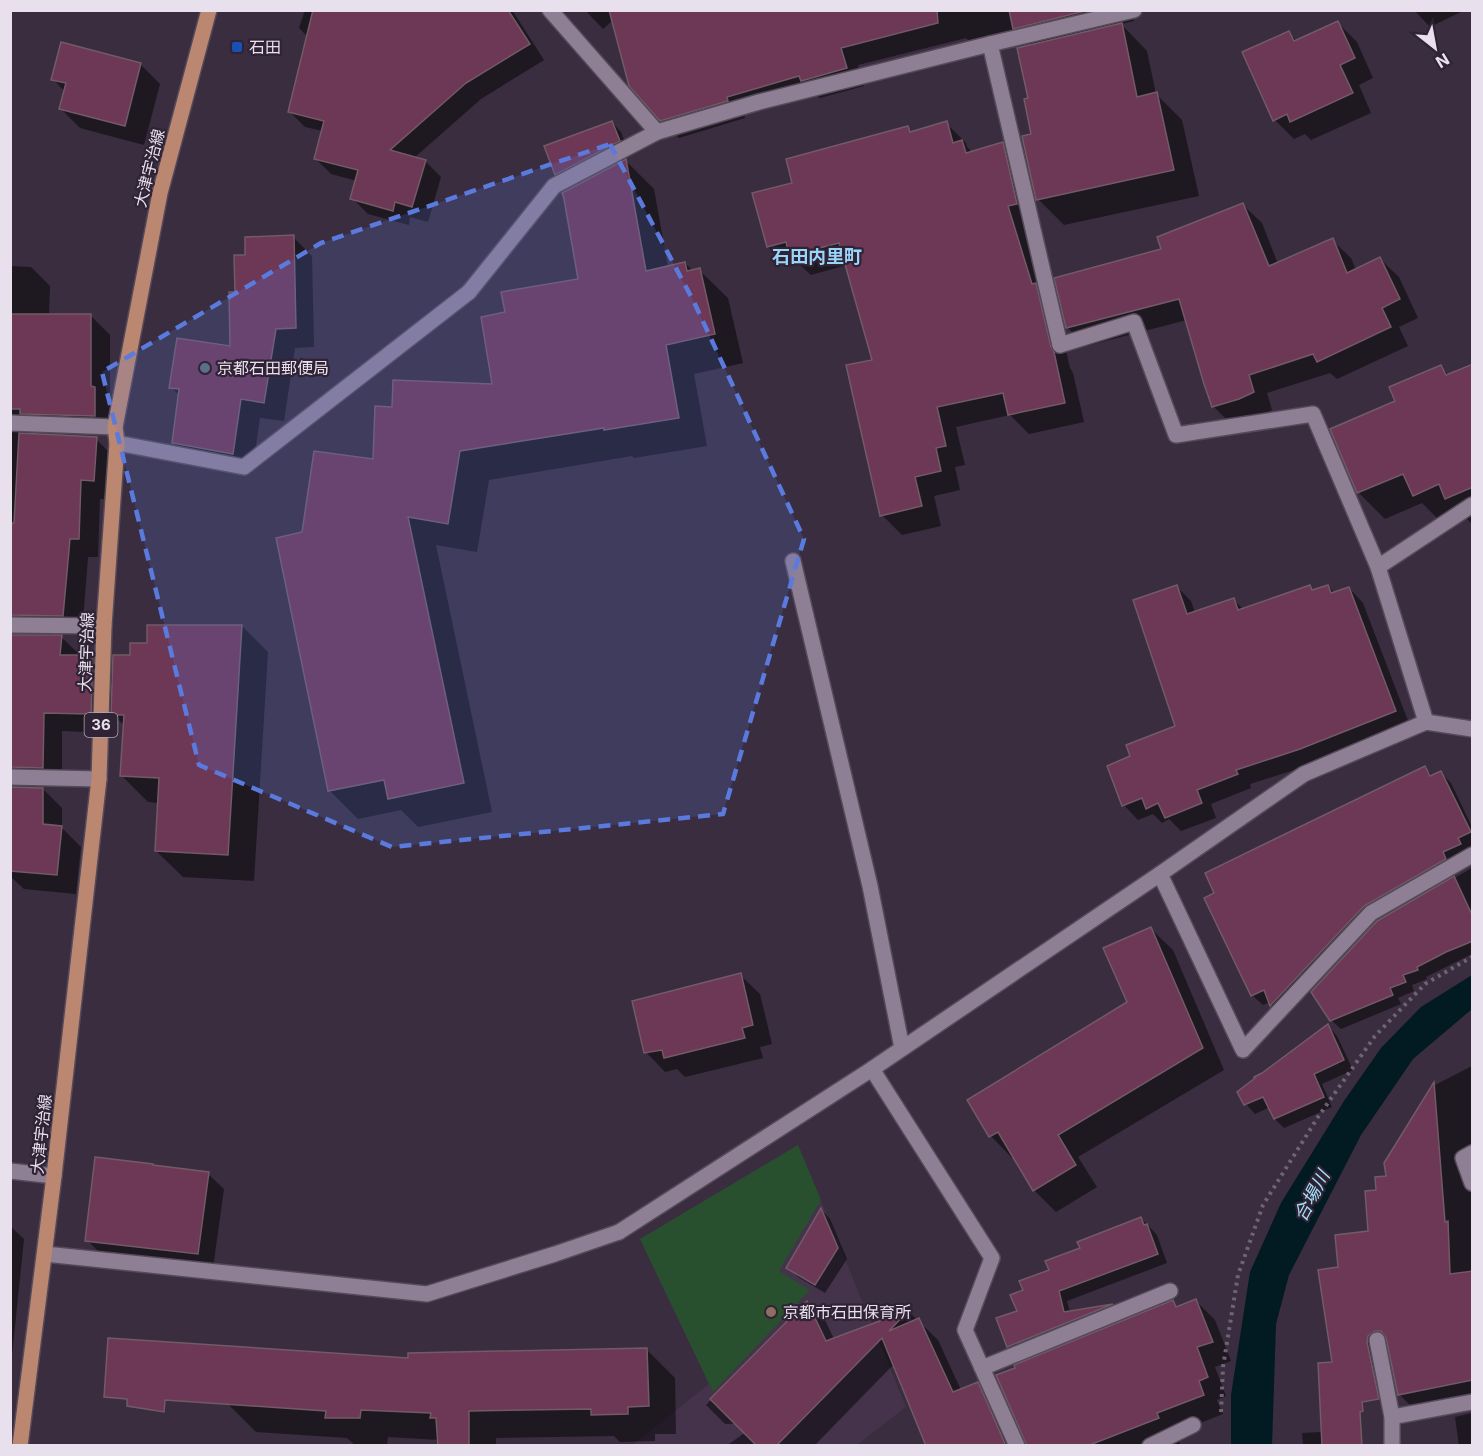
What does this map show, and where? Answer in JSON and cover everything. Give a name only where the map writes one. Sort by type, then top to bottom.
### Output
[{"type":"main road","name":"大津宇治線","points":[[20,1445],[45,1254],[99,779],[104,626],[117,443],[115,427],[160,193],[208,10]]},
{"type":"street","points":[[550,10],[657,132]]},
{"type":"street","points":[[117,443],[244,467],[469,292],[554,186],[657,132],[759,102],[1134,10]]},
{"type":"street","points":[[990,44],[1060,345],[1134,322],[1176,435],[1313,414],[1378,567],[1426,722]]},
{"type":"street","points":[[10,423],[115,427]]},
{"type":"street","points":[[1378,567],[1473,505]]},
{"type":"street","points":[[793,561],[870,886],[902,1048]]},
{"type":"street","points":[[10,625],[104,626]]},
{"type":"street","points":[[45,1254],[427,1294],[618,1232],[872,1069],[1304,774],[1426,722],[1473,729]]},
{"type":"street","points":[[10,777],[99,779]]},
{"type":"street","points":[[1160,873],[1243,1050],[1371,913],[1473,855]]},
{"type":"street","points":[[872,1069],[992,1258],[964,1330],[1017,1446]]},
{"type":"street","points":[[1473,1153],[1462,1158],[1473,1183]]},
{"type":"street","points":[[10,1171],[54,1176]]},
{"type":"street","points":[[982,1368],[1170,1291]]},
{"type":"street","points":[[1377,1340],[1392,1417],[1392,1446]]},
{"type":"street","points":[[1392,1417],[1473,1402]]},
{"type":"street","points":[[1150,1446],[1193,1425]]},
{"type":"street","points":[[20,1445],[28,1446]]},
{"type":"path","points":[[1220,1422],[1223,1367],[1239,1275],[1263,1205],[1318,1118],[1375,1035],[1425,984],[1473,957]]},
{"type":"highlighted area","points":[[610,144],[694,302],[804,539],[723,814],[392,847],[199,765],[102,372],[321,243]]},
{"type":"shaded area","name":"京都市石田保育所","points":[[798,1145],[906,1407],[857,1445],[631,1446],[709,1384],[640,1239]]},
{"type":"green space","points":[[798,1145],[821,1200],[779,1271],[810,1290],[713,1392],[640,1239]]},
{"type":"water","name":"合場川","points":[[1472,975],[1472,1009],[1413,1059],[1361,1135],[1289,1275],[1276,1324],[1272,1445],[1231,1445],[1231,1395],[1250,1272],[1281,1203],[1344,1101],[1381,1048],[1421,1007]]},
{"type":"building","points":[[313,10],[508,10],[530,44],[466,83],[390,150],[426,160],[412,207],[395,202],[393,211],[350,199],[358,170],[314,159],[324,121],[288,112]]},
{"type":"building","points":[[609,10],[937,10],[938,23],[841,48],[847,68],[801,81],[799,76],[727,97],[728,101],[660,121],[629,86]]},
{"type":"building","points":[[1009,10],[1089,10],[1013,29]]},
{"type":"building","points":[[1338,21],[1355,58],[1340,65],[1353,93],[1290,122],[1287,114],[1273,121],[1242,52],[1289,31],[1294,41]]},
{"type":"building","points":[[1122,23],[1137,97],[1157,92],[1174,170],[1036,200],[1022,136],[1031,134],[1024,99],[1028,98],[1017,48]]},
{"type":"building","points":[[61,42],[141,63],[125,126],[59,109],[66,83],[51,80]]},
{"type":"building","points":[[612,121],[620,141],[555,175],[544,146]]},
{"type":"building","points":[[947,121],[953,143],[962,140],[966,153],[1003,142],[1017,204],[1008,206],[1032,284],[1036,283],[1065,403],[1008,415],[1003,393],[937,407],[946,446],[936,448],[941,471],[915,477],[922,506],[880,516],[846,365],[872,360],[839,243],[789,256],[786,242],[767,247],[752,193],[792,183],[786,159],[908,126],[910,132]]},
{"type":"building","points":[[626,159],[646,271],[685,262],[687,271],[700,268],[715,334],[666,345],[679,418],[460,451],[448,524],[408,517],[464,783],[388,799],[384,780],[328,791],[276,538],[302,532],[314,451],[373,459],[375,406],[392,407],[393,380],[492,384],[481,317],[505,312],[501,292],[578,279],[562,193]]},
{"type":"building","points":[[1243,203],[1269,266],[1333,238],[1347,273],[1380,257],[1400,299],[1382,308],[1391,327],[1317,362],[1313,354],[1249,375],[1254,392],[1212,407],[1179,299],[1066,328],[1054,278],[1161,249],[1157,237]]},
{"type":"building","points":[[294,235],[296,328],[276,329],[264,403],[241,399],[233,454],[172,443],[179,389],[169,388],[177,338],[230,346],[229,292],[235,292],[234,255],[245,255],[245,237]]},
{"type":"building","points":[[10,314],[91,314],[91,386],[95,387],[95,416],[20,414],[20,409],[10,409]]},
{"type":"building","points":[[1473,364],[1473,487],[1445,499],[1439,484],[1413,496],[1403,474],[1357,493],[1330,429],[1395,401],[1389,387],[1441,365],[1446,375]]},
{"type":"building","points":[[19,433],[97,437],[94,481],[81,480],[79,539],[70,539],[63,616],[10,615],[10,523],[14,523]]},
{"type":"building","points":[[1177,585],[1187,614],[1234,598],[1238,610],[1310,585],[1312,590],[1328,585],[1331,593],[1349,587],[1396,711],[1300,749],[1236,770],[1238,774],[1197,790],[1202,803],[1165,818],[1158,803],[1146,809],[1142,798],[1122,806],[1107,766],[1130,756],[1126,745],[1175,726],[1133,600]]},
{"type":"building","points":[[147,625],[242,625],[228,855],[155,851],[159,778],[120,776],[124,715],[111,715],[113,655],[130,655],[130,643],[147,643]]},
{"type":"building","points":[[10,635],[62,635],[60,655],[93,655],[91,714],[44,713],[43,768],[10,767]]},
{"type":"building","points":[[1425,766],[1430,776],[1441,771],[1471,832],[1458,838],[1461,844],[1443,852],[1446,859],[1364,906],[1270,1006],[1264,990],[1251,996],[1204,898],[1214,893],[1205,873]]},
{"type":"building","points":[[10,787],[43,788],[43,824],[62,826],[57,875],[10,871]]},
{"type":"building","points":[[1454,876],[1473,917],[1473,941],[1417,967],[1418,970],[1403,975],[1406,982],[1390,988],[1393,995],[1330,1021],[1311,992],[1377,921]]},
{"type":"building","points":[[1151,927],[1203,1048],[1058,1135],[1076,1165],[1033,1191],[998,1132],[989,1137],[967,1100],[1127,1002],[1103,948]]},
{"type":"building","points":[[741,973],[753,1025],[742,1028],[745,1038],[664,1058],[662,1050],[644,1053],[632,1001]]},
{"type":"building","points":[[1328,1024],[1344,1060],[1314,1074],[1324,1097],[1274,1119],[1263,1097],[1244,1105],[1237,1092],[1254,1077]]},
{"type":"building","points":[[1434,1082],[1445,1222],[1448,1221],[1450,1274],[1473,1271],[1473,1380],[1398,1395],[1386,1338],[1381,1331],[1375,1331],[1368,1336],[1367,1342],[1379,1399],[1362,1402],[1363,1411],[1360,1412],[1362,1446],[1322,1446],[1318,1363],[1332,1362],[1318,1270],[1338,1267],[1335,1235],[1368,1231],[1365,1191],[1376,1190],[1375,1177],[1386,1176],[1384,1163]]},
{"type":"building","points":[[95,1157],[209,1172],[198,1254],[85,1241]]},
{"type":"building","points":[[821,1208],[838,1248],[815,1285],[786,1268]]},
{"type":"building","points":[[1141,1217],[1144,1225],[1147,1224],[1158,1254],[1059,1291],[1064,1312],[1113,1304],[1007,1347],[996,1318],[1017,1311],[1010,1295],[1023,1290],[1019,1281],[1049,1270],[1045,1261],[1080,1248],[1077,1242]]},
{"type":"building","points":[[1196,1299],[1213,1342],[1197,1347],[1208,1377],[1199,1381],[1204,1395],[1157,1413],[1159,1418],[1087,1446],[1027,1446],[996,1375],[1015,1368],[1014,1365],[1173,1300],[1176,1307]]},
{"type":"building","points":[[807,1301],[826,1341],[909,1310],[889,1331],[919,1318],[953,1392],[978,1382],[1006,1446],[926,1446],[882,1338],[776,1446],[757,1446],[710,1399]]},
{"type":"building","points":[[108,1338],[408,1358],[408,1353],[647,1348],[649,1406],[628,1407],[628,1414],[591,1415],[591,1409],[469,1411],[469,1446],[438,1446],[436,1418],[430,1418],[431,1413],[361,1410],[360,1418],[325,1418],[326,1411],[165,1400],[164,1412],[127,1406],[127,1399],[104,1397]]},
{"type":"place","name":"石田","points":[[237,47]]},
{"type":"place","name":"京都石田郵便局","points":[[205,368]]},
{"type":"place","name":"京都市石田保育所","points":[[771,1312]]},
{"type":"district","name":"石田内里町","points":[[817,257]]}]
